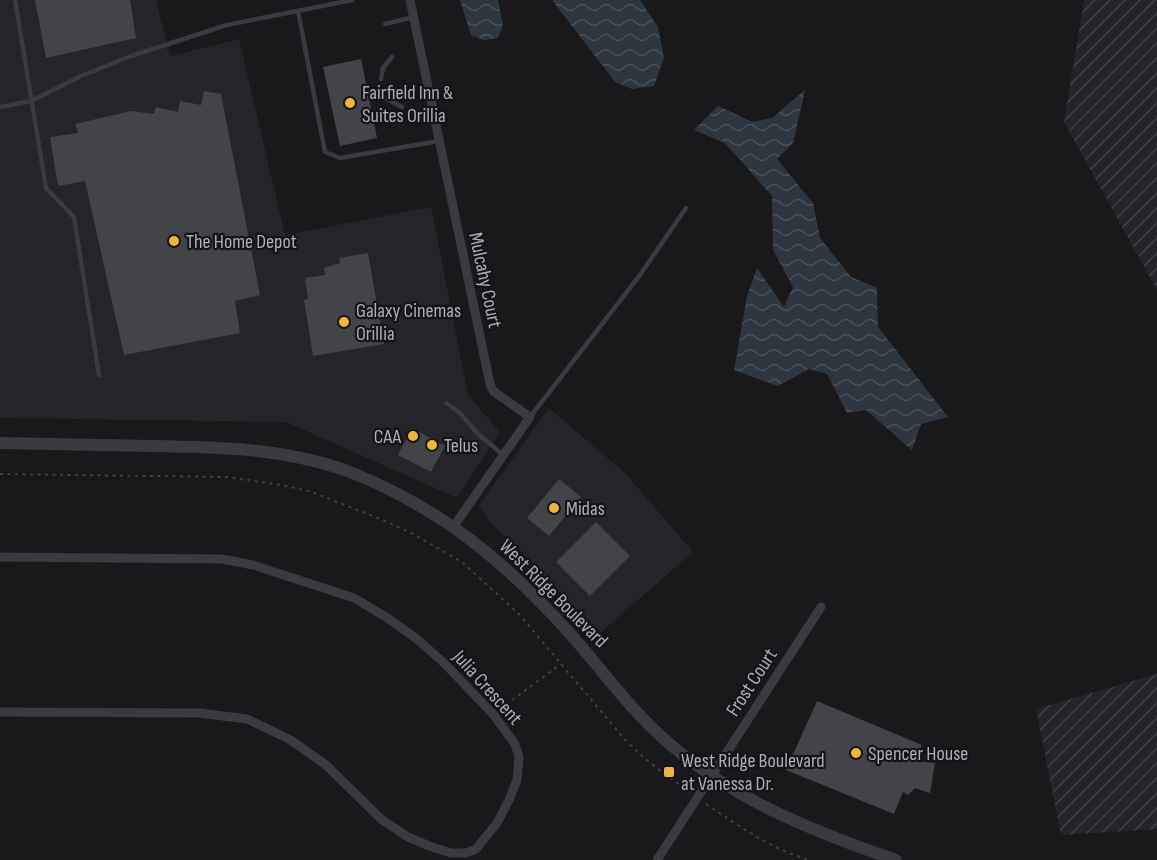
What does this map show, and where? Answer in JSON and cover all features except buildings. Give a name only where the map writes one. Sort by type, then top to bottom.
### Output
[{"type":"street","name":"Mulcahy Court","points":[[410,0],[490,384],[493,391],[530,417]]},
{"type":"street","points":[[454,526],[530,417]]},
{"type":"street","name":"West Ridge Boulevard","points":[[0,443],[213,447],[288,454],[349,472],[404,495],[454,526],[519,580],[573,637],[658,734],[711,776],[746,798],[789,820],[896,860]]},
{"type":"street","name":"Julia Crescent","points":[[0,557],[222,559],[253,565],[354,598],[417,639],[444,663],[493,714],[515,744],[519,757],[517,780],[497,823],[476,849],[466,853],[451,853],[429,846],[392,827],[326,765],[289,739],[247,719],[199,713],[0,712]]},
{"type":"street","name":"Frost Court","points":[[657,860],[821,607]]},
{"type":"lane","points":[[15,0],[46,188],[74,217],[99,375]]},
{"type":"lane","points":[[0,107],[31,101],[81,76],[134,55],[227,25],[352,0]]},
{"type":"lane","points":[[298,11],[325,152],[328,155],[340,158],[439,141]]},
{"type":"lane","points":[[385,24],[414,17]]},
{"type":"lane","points":[[381,80],[383,68],[392,57]]},
{"type":"lane","points":[[386,98],[402,107]]},
{"type":"lane","points":[[530,417],[640,275],[686,208]]},
{"type":"lane","points":[[446,403],[459,412],[478,434],[503,455]]},
{"type":"path","points":[[0,474],[227,477],[312,492],[413,534],[462,562],[519,614],[562,663],[596,708],[649,762],[696,798],[759,838],[808,860]]},
{"type":"path","points":[[493,714],[562,663]]},
{"type":"shaded area","points":[[0,0],[156,0],[170,56],[239,39],[285,235],[431,207],[468,395],[500,432],[457,498],[286,422],[0,418]]},
{"type":"shaded area","points":[[1084,0],[1157,0],[1157,290],[1064,122]]},
{"type":"shaded area","points":[[549,408],[625,473],[693,552],[599,634],[511,541],[488,521],[479,505]]},
{"type":"shaded area","points":[[1157,674],[1157,829],[1061,835],[1036,709]]},
{"type":"water","points":[[460,0],[498,0],[503,25],[498,38],[483,40],[471,35]]},
{"type":"water","points":[[552,0],[640,0],[658,27],[664,58],[654,86],[632,89],[615,82]]},
{"type":"water","points":[[805,90],[793,143],[777,159],[813,203],[820,238],[851,277],[877,288],[878,327],[948,417],[921,424],[912,450],[866,410],[847,413],[827,374],[809,369],[778,386],[734,370],[747,296],[757,268],[784,307],[793,287],[773,250],[772,196],[725,143],[694,130],[718,106],[752,122],[772,118]]},
{"type":"place","name":"Fairfield Inn & Suites Orillia","points":[[350,103]]},
{"type":"place","name":"The Home Depot","points":[[174,241]]},
{"type":"place","name":"Galaxy Cinemas Orillia","points":[[344,322]]},
{"type":"place","name":"CAA","points":[[413,436]]},
{"type":"place","name":"Telus","points":[[432,445]]},
{"type":"place","name":"Midas","points":[[554,508]]},
{"type":"place","name":"Spencer House","points":[[856,753]]},
{"type":"place","name":"West Ridge Boulevard at Vanessa Dr.","points":[[669,772]]}]
